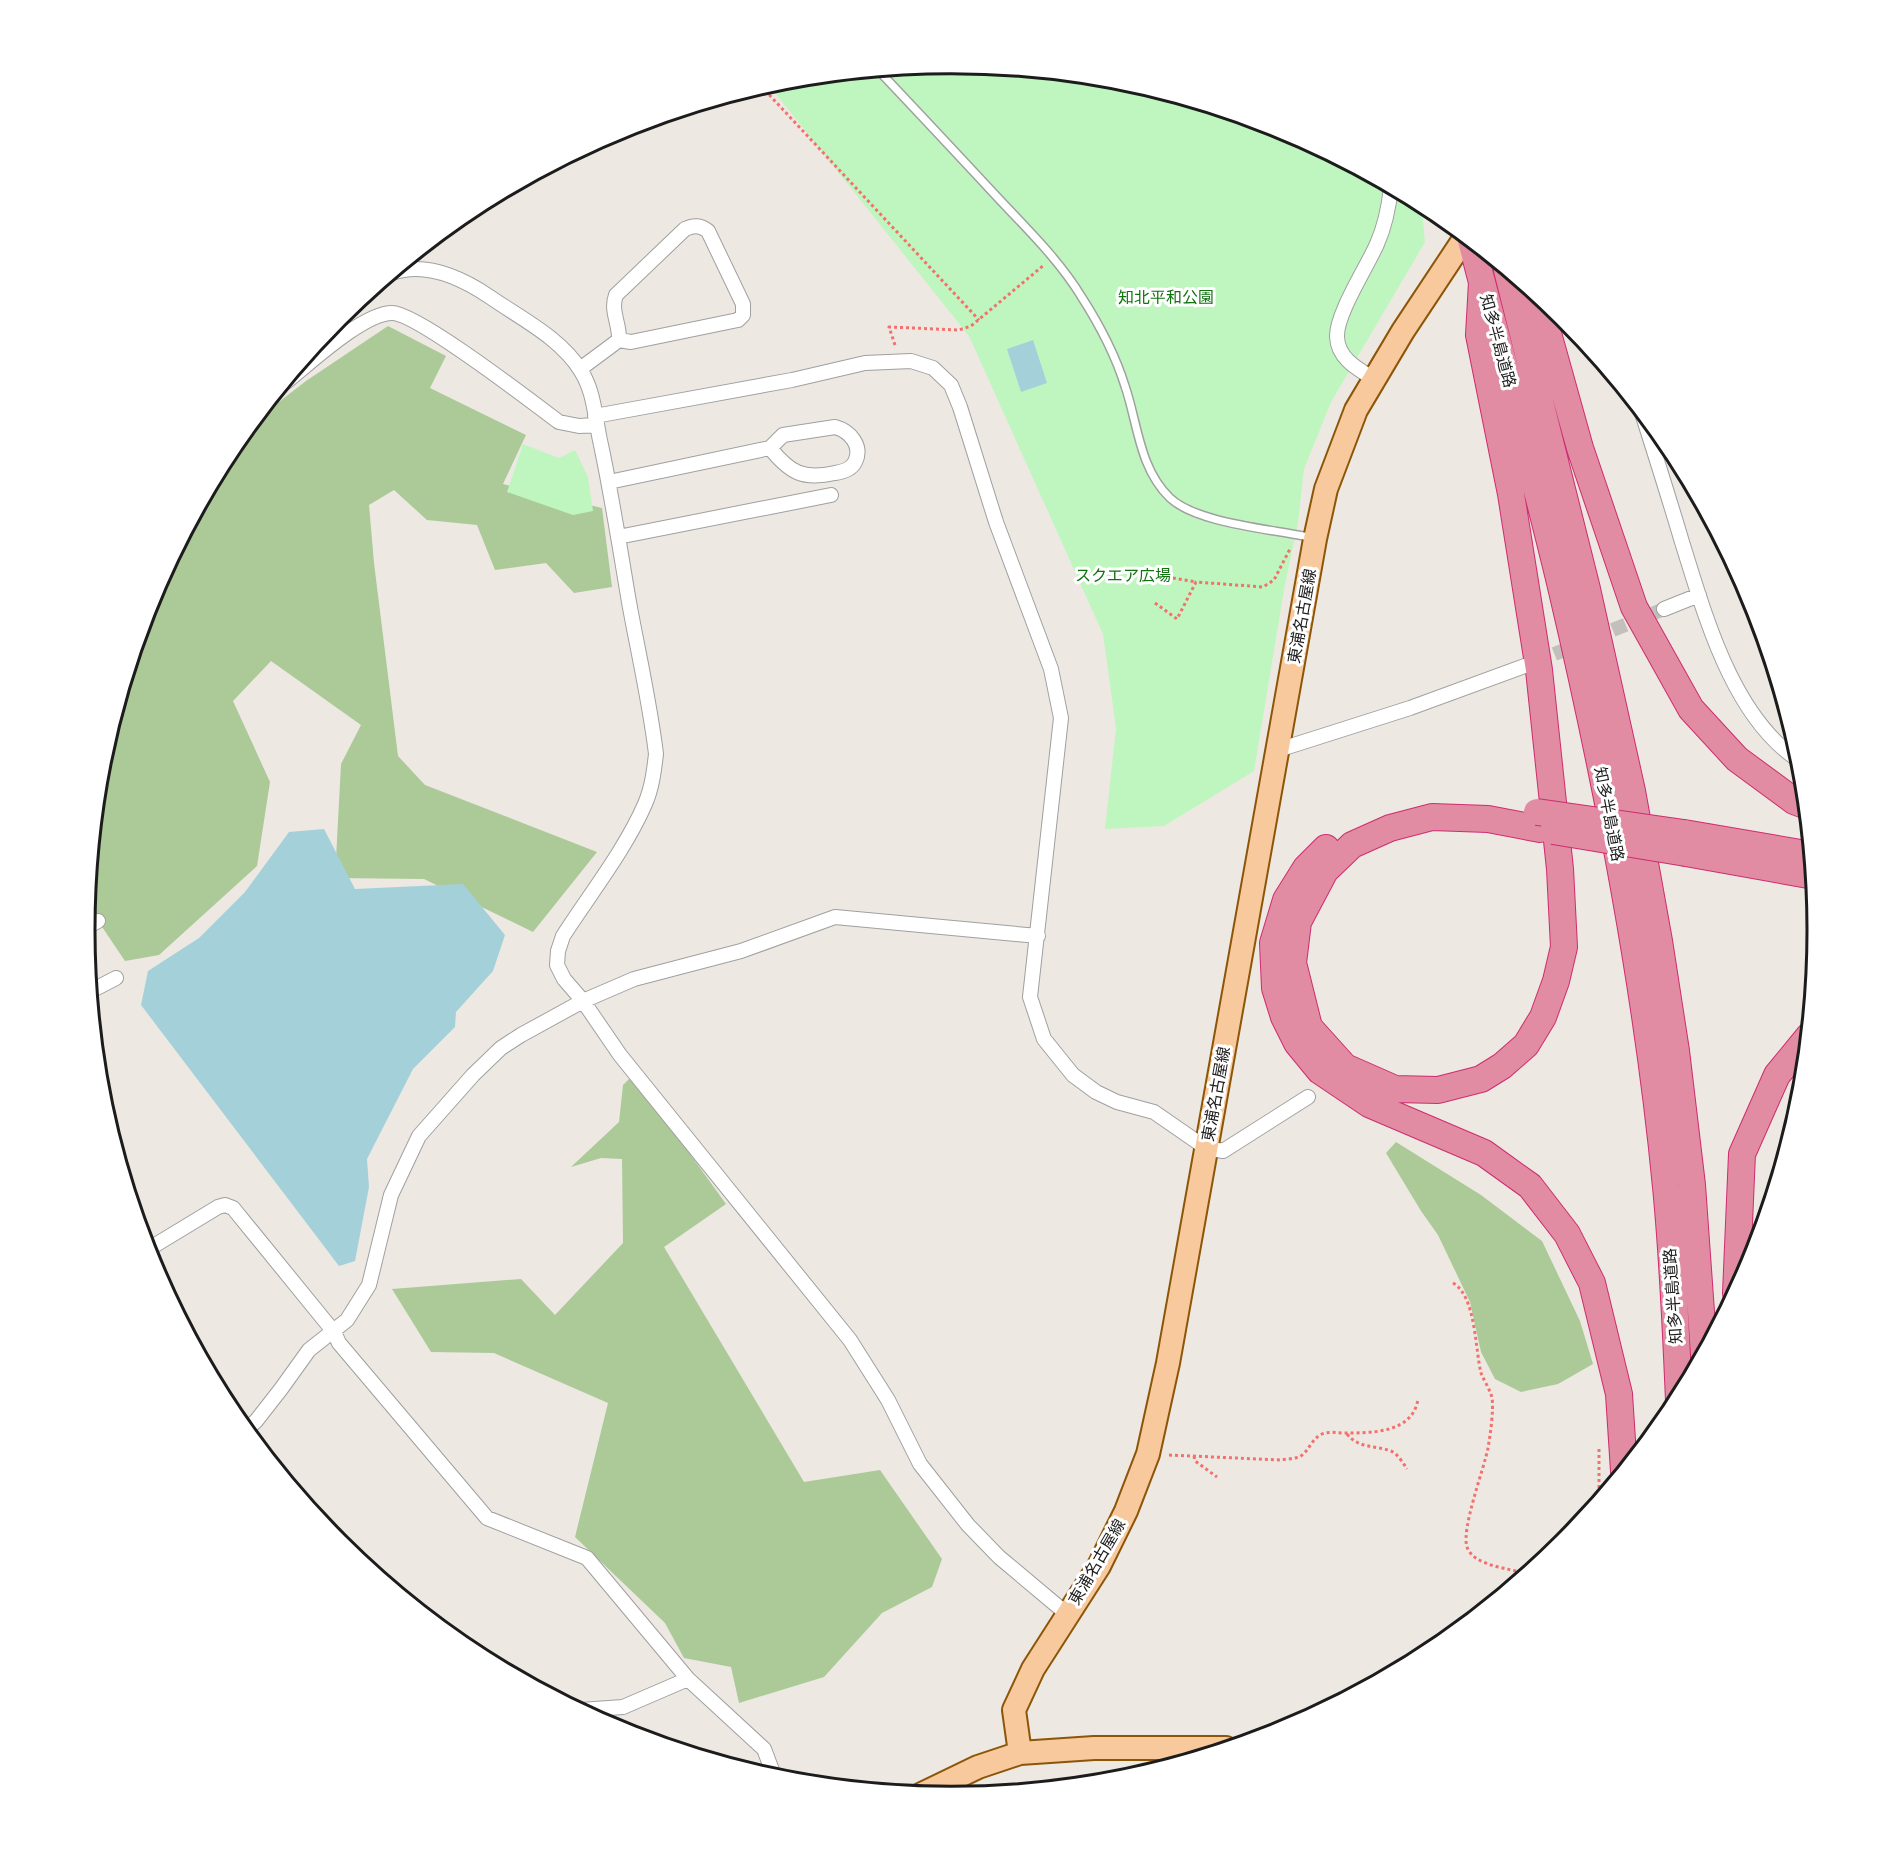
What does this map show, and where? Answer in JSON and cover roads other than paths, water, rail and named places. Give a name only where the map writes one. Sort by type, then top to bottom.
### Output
[{"type":"highway","name":"知多半島道路","points":[[1473,250],[1527,450],[1572,635],[1606,791],[1650,1050],[1666,1188],[1677,1385]]},
{"type":"highway","name":"知多半島道路","points":[[1509,280],[1587,589],[1636,814],[1676,1051],[1692,1185],[1703,1341]]},
{"type":"highway","points":[[1482,282],[1479,335],[1511,494],[1539,670],[1560,869],[1564,947],[1556,981],[1543,1017],[1526,1045],[1502,1066],[1482,1079],[1438,1090],[1395,1089],[1345,1067],[1309,1027],[1293,963],[1298,922],[1324,871],[1352,845],[1390,828],[1432,817],[1539,820]]},
{"type":"highway","points":[[1541,308],[1580,448],[1634,607],[1691,710],[1737,759],[1799,803]]},
{"type":"highway","points":[[1623,1462],[1619,1394],[1592,1283],[1567,1234],[1530,1186],[1484,1153],[1369,1104],[1320,1071],[1297,1043],[1284,1017],[1275,988],[1273,944],[1286,900],[1306,868],[1328,846],[1354,827],[1377,816],[1438,802],[1468,802],[1539,820],[1685,843],[1805,854]]},
{"type":"highway","points":[[1685,843],[1807,874]]},
{"type":"highway","points":[[1737,1271],[1742,1154],[1777,1075],[1800,1046]]},
{"type":"main road","name":"東浦名古屋線","points":[[1020,1753],[1014,1710],[1033,1669],[1098,1566],[1126,1511],[1148,1454],[1168,1364],[1278,750],[1306,537],[1356,410],[1402,331],[1469,247]]},
{"type":"main road","points":[[939,1786],[978,1767],[1020,1753],[1094,1748],[1204,1748]]},
{"type":"street","points":[[1374,379],[1349,363],[1340,350],[1337,337],[1340,321],[1385,224],[1390,194]]},
{"type":"street","points":[[580,369],[619,340],[631,342],[738,320],[742,315],[743,304],[708,231],[703,227],[693,225],[685,229],[616,295],[613,309],[619,340]]},
{"type":"street","points":[[406,270],[428,271],[454,276],[471,284],[557,344],[580,369],[590,388],[609,482],[656,754],[653,780],[645,804],[616,856],[563,936],[557,964],[564,980],[584,1001],[620,1054],[849,1340],[888,1400],[920,1464],[968,1525],[999,1557],[1067,1614]]},
{"type":"street","points":[[309,364],[360,324],[392,313],[406,317],[430,330],[559,422],[579,426],[865,363],[911,361],[933,368],[951,385],[960,407],[1018,585],[1051,669],[1059,700],[1061,718],[1030,997],[1044,1039],[1072,1075],[1096,1092],[1116,1102],[1154,1112],[1206,1148],[1223,1150],[1308,1097]]},
{"type":"street","points":[[609,482],[770,448],[783,435],[835,427],[843,429],[854,439],[857,451],[855,463],[846,471],[808,477],[782,463],[770,448]]},
{"type":"street","points":[[1648,431],[1699,595],[1725,667],[1756,718],[1789,751]]},
{"type":"street","points":[[618,537],[831,495]]},
{"type":"street","points":[[1664,609],[1699,595]]},
{"type":"street","points":[[1278,750],[1410,708],[1530,664]]},
{"type":"street","points":[[252,1423],[275,1397],[309,1350],[347,1320],[369,1285],[391,1195],[419,1136],[473,1075],[501,1048],[521,1035],[584,1001],[634,979],[741,951],[835,917],[1038,936]]},
{"type":"street","points":[[97,988],[116,978]]},
{"type":"street","points":[[156,1245],[225,1205],[232,1208],[334,1332],[339,1343],[487,1518],[587,1558],[688,1679],[764,1749],[771,1767]]},
{"type":"street","points":[[597,1709],[623,1707],[688,1679]]},
{"type":"lane","points":[[884,76],[1053,257],[1080,294],[1105,337],[1124,383],[1134,414],[1144,460],[1156,481],[1170,498],[1188,510],[1216,519],[1306,537]]},
{"type":"water","points":[[1033,340],[1047,383],[1021,392],[1007,349]]},
{"type":"water","points":[[324,829],[355,889],[463,884],[505,935],[493,971],[456,1012],[455,1027],[413,1069],[367,1159],[369,1187],[355,1261],[339,1266],[141,1005],[148,971],[199,938],[245,892],[289,832]]},
{"type":"tunnel","points":[[1535,662],[1664,609]]},
{"type":"park label","name":"知北平和公園","points":[[1166,297]]},
{"type":"park label","name":"スクエア広場","points":[[1123,575]]}]
